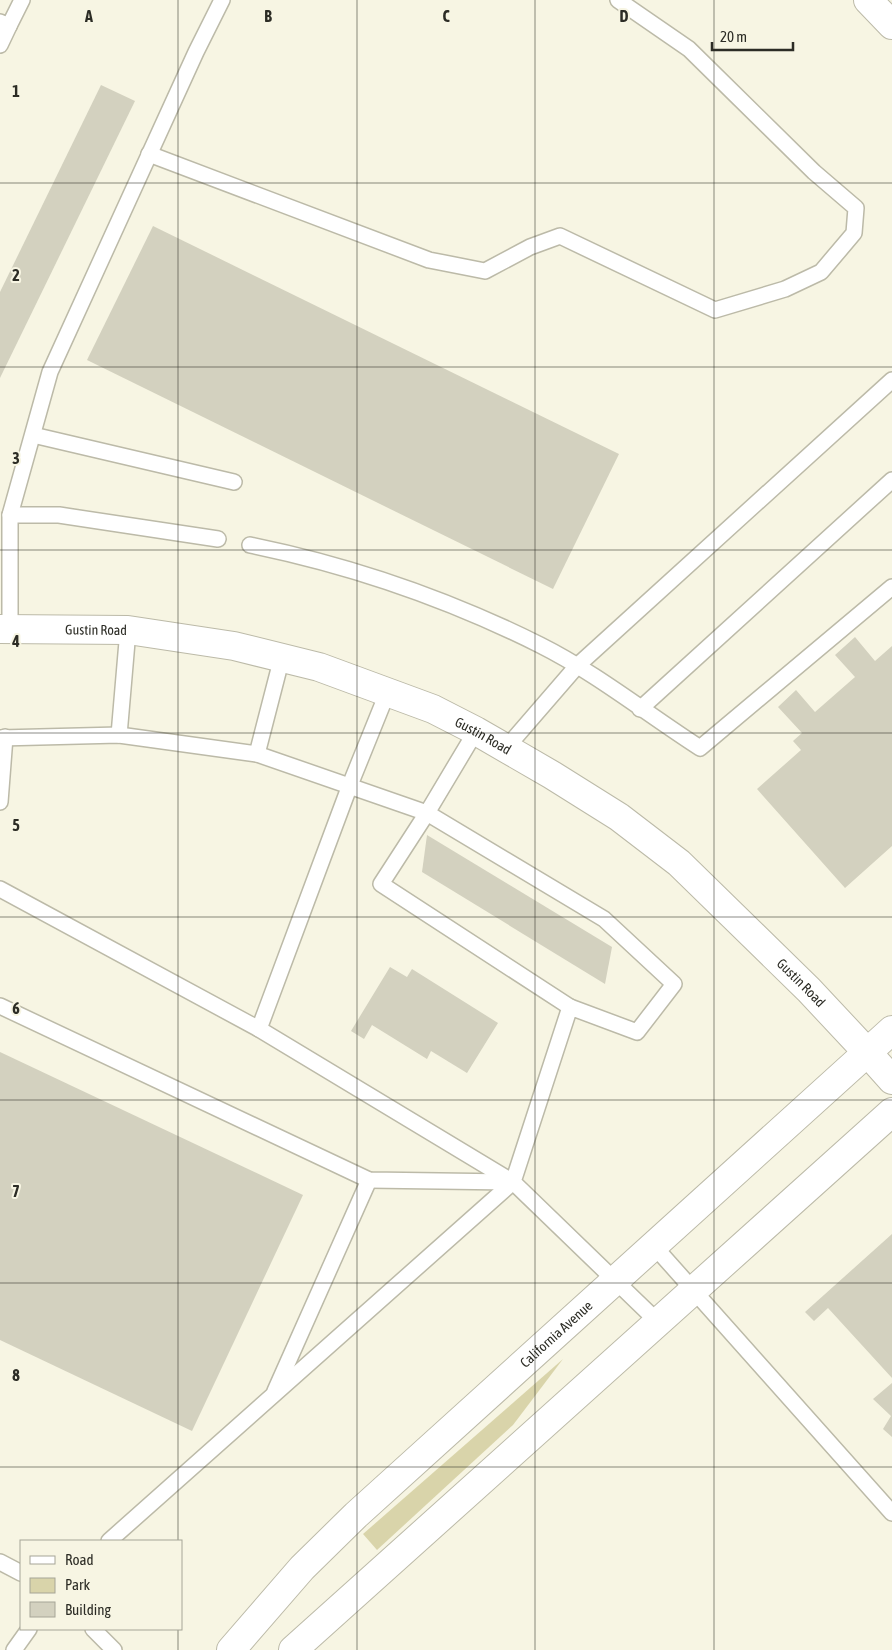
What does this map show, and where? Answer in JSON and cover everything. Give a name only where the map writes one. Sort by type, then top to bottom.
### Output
[{"type":"main road","points":[[868,0],[892,25]]},
{"type":"main road","name":"Gustin Road","points":[[5,629],[128,630],[234,646],[319,667],[433,709],[506,748],[618,817],[679,863],[809,990],[892,1080]]},
{"type":"main road","name":"California Avenue","points":[[231,1650],[270,1602],[320,1550],[892,1030]]},
{"type":"main road","points":[[293,1650],[892,1112]]},
{"type":"lane","points":[[0,45],[5,24],[22,0]]},
{"type":"lane","points":[[5,629],[10,515],[50,372],[196,52],[222,0]]},
{"type":"lane","points":[[149,154],[429,260],[485,271],[530,247],[560,236],[715,310],[785,289],[821,272],[854,233],[856,208],[814,172],[689,49],[618,0]]},
{"type":"lane","points":[[506,748],[577,666],[891,382]]},
{"type":"lane","points":[[33,435],[234,482]]},
{"type":"lane","points":[[640,710],[892,480]]},
{"type":"lane","points":[[10,515],[59,515],[218,539]]},
{"type":"lane","points":[[250,545],[316,558],[423,593],[541,646],[577,666],[640,710],[700,748],[892,587]]},
{"type":"lane","points":[[119,735],[128,630]]},
{"type":"lane","points":[[257,754],[282,657]]},
{"type":"lane","points":[[259,1029],[350,785],[388,691]]},
{"type":"lane","points":[[0,802],[2,738],[119,735],[257,754],[427,812],[604,919],[674,984],[637,1032],[570,1007],[381,884],[427,812],[476,731]]},
{"type":"lane","points":[[0,889],[259,1029],[513,1182],[658,1322]]},
{"type":"lane","points":[[0,1006],[369,1180],[513,1182]]},
{"type":"lane","points":[[110,1540],[513,1182],[570,1007]]},
{"type":"lane","points":[[272,1395],[369,1180]]},
{"type":"lane","points":[[654,1246],[892,1513]]},
{"type":"lane","points":[[0,1562],[20,1572]]},
{"type":"lane","points":[[14,1650],[28,1630]]},
{"type":"lane","points":[[94,1630],[114,1650]]},
{"type":"green space","points":[[563,1359],[513,1425],[377,1550],[363,1534]]},
{"type":"building","points":[[101,85],[135,101],[0,378],[0,292]]},
{"type":"building","points":[[153,226],[619,454],[553,589],[87,360]]},
{"type":"building","points":[[855,637],[875,661],[892,646],[892,846],[845,888],[757,789],[801,750],[793,741],[802,733],[778,707],[796,690],[815,712],[855,677],[835,655]]},
{"type":"building","points":[[427,835],[612,947],[605,984],[422,872]]},
{"type":"building","points":[[390,967],[407,977],[412,969],[498,1023],[467,1073],[431,1051],[427,1059],[372,1025],[364,1039],[351,1031]]},
{"type":"building","points":[[0,1052],[303,1195],[192,1431],[0,1340]]},
{"type":"building","points":[[892,1234],[892,1378],[828,1308],[814,1321],[805,1312]]},
{"type":"building","points":[[892,1383],[892,1437],[883,1429],[891,1416],[873,1399]]}]
